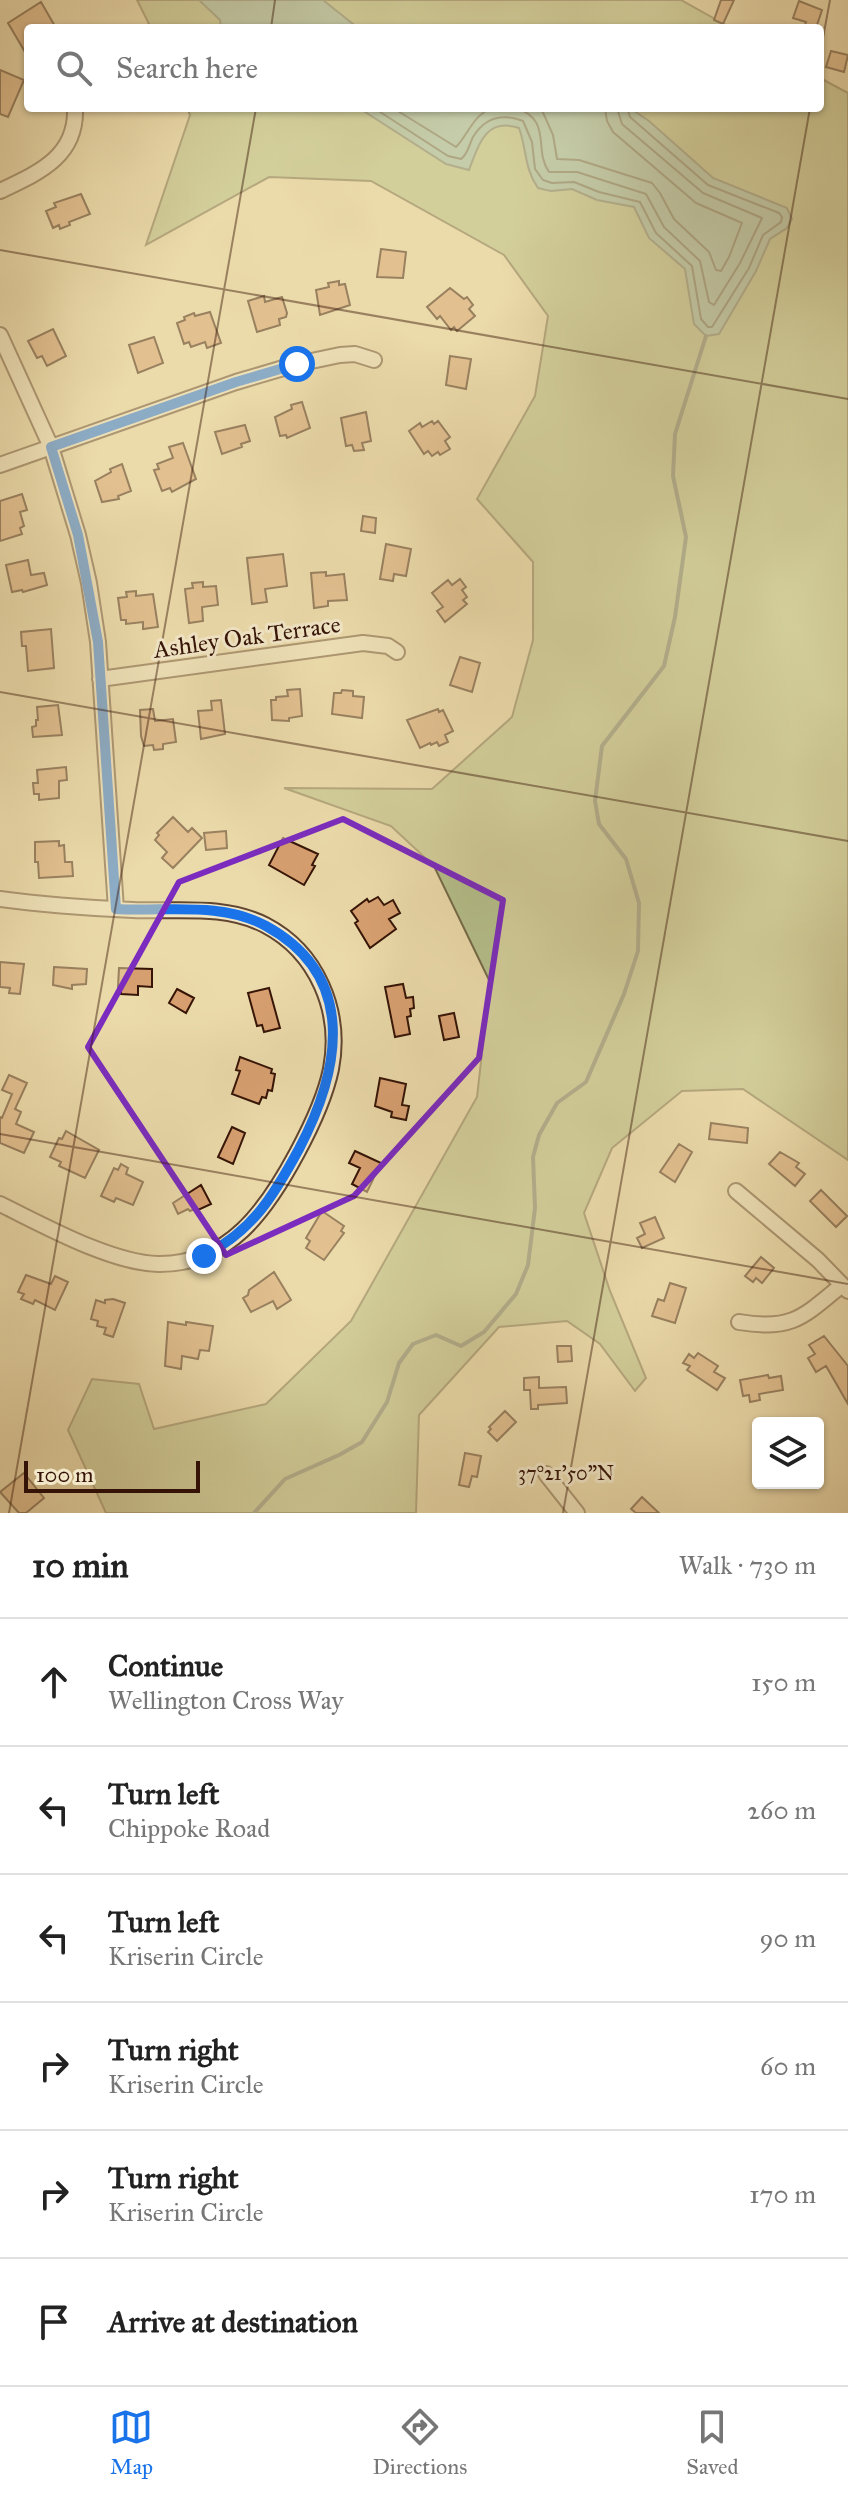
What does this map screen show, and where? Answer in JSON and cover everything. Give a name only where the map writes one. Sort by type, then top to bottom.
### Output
[{"type":"street","points":[[0,191],[35,174],[56,158],[73,134],[75,112]]},
{"type":"street","points":[[0,335],[51,447],[89,583],[100,679],[116,909]]},
{"type":"street","points":[[0,465],[236,382],[300,363],[355,354],[374,360]]},
{"type":"street","name":"Ashley Oak Terrace","points":[[100,679],[363,643],[388,646],[397,652]]},
{"type":"street","points":[[0,899],[38,905],[228,913],[264,925],[299,950],[314,968],[323,986],[333,1026],[332,1066],[304,1139],[263,1209],[239,1234],[204,1256],[160,1264],[125,1259],[0,1204]]},
{"type":"street","points":[[736,1191],[845,1288],[787,1323],[763,1326],[739,1322]]},
{"type":"street","points":[[546,1474],[577,1513]]},
{"type":"highlighted area","points":[[343,819],[503,900],[479,1058],[354,1196],[226,1255],[88,1047],[179,882]]},
{"type":"green space","points":[[137,0],[681,0],[724,24],[149,24]]},
{"type":"green space","points":[[824,80],[848,93],[848,1160],[743,1089],[682,1091],[612,1148],[584,1213],[610,1291],[646,1378],[635,1391],[600,1344],[567,1321],[499,1327],[419,1415],[416,1513],[106,1513],[68,1430],[92,1379],[139,1384],[154,1429],[266,1404],[351,1321],[477,1097],[490,982],[434,866],[391,826],[284,788],[432,789],[512,717],[533,640],[533,562],[477,499],[535,396],[548,316],[504,255],[371,181],[269,177],[146,245],[189,112],[824,112]]},
{"type":"water","points":[[199,0],[323,0],[353,24],[220,24]]},
{"type":"water","points":[[365,112],[636,112],[713,178],[787,208],[792,219],[787,228],[770,239],[756,271],[719,334],[706,336],[694,324],[685,269],[649,238],[634,207],[597,200],[572,189],[551,191],[538,188],[528,166],[519,128],[499,126],[485,135],[469,170],[446,164]]},
{"type":"building","points":[[721,0],[734,0],[723,24],[714,20]]},
{"type":"building","points":[[799,1],[822,10],[817,24],[805,24],[793,18]]},
{"type":"building","points":[[41,2],[54,24],[24,24],[24,50],[8,23]]},
{"type":"building","points":[[831,51],[848,55],[844,72],[826,67]]},
{"type":"building","points":[[0,70],[24,80],[8,117],[0,114]]},
{"type":"building","points":[[81,194],[90,214],[60,229],[59,225],[53,228],[46,211],[56,207],[54,203]]},
{"type":"building","points":[[381,249],[406,252],[403,278],[377,277]]},
{"type":"building","points":[[339,281],[339,285],[345,284],[350,305],[320,315],[316,290]]},
{"type":"building","points":[[450,288],[464,299],[467,297],[473,305],[469,309],[475,316],[457,331],[454,327],[451,330],[440,316],[437,319],[427,307]]},
{"type":"building","points":[[264,296],[265,302],[282,297],[287,313],[286,317],[279,319],[280,325],[257,332],[248,301]]},
{"type":"building","points":[[210,312],[221,343],[207,348],[205,342],[191,347],[189,342],[184,344],[177,323],[194,313],[195,316]]},
{"type":"building","points":[[53,329],[66,356],[47,366],[42,356],[37,358],[28,341]]},
{"type":"building","points":[[154,337],[163,363],[138,373],[129,345]]},
{"type":"building","points":[[450,356],[471,359],[466,389],[446,385]]},
{"type":"building","points":[[302,402],[310,428],[287,438],[286,435],[280,436],[275,417],[292,409],[291,405]]},
{"type":"building","points":[[366,412],[371,441],[362,443],[364,450],[354,451],[352,445],[346,446],[341,418]]},
{"type":"building","points":[[432,421],[434,424],[438,421],[450,437],[445,441],[450,449],[432,456],[428,451],[424,454],[409,431],[420,423],[422,427]]},
{"type":"building","points":[[245,425],[250,441],[222,454],[215,432]]},
{"type":"building","points":[[183,443],[196,479],[172,492],[170,488],[162,491],[154,470],[159,469],[157,464],[173,458],[169,447]]},
{"type":"building","points":[[122,464],[131,491],[118,496],[119,499],[102,502],[95,481]]},
{"type":"building","points":[[22,494],[27,510],[20,512],[24,526],[20,528],[22,534],[0,541],[0,501]]},
{"type":"building","points":[[363,516],[376,518],[375,533],[361,531]]},
{"type":"building","points":[[386,544],[411,549],[406,576],[394,574],[393,581],[380,579]]},
{"type":"building","points":[[283,554],[287,586],[265,589],[267,602],[252,604],[247,558]]},
{"type":"building","points":[[28,560],[31,575],[44,573],[47,585],[12,592],[6,565]]},
{"type":"building","points":[[326,572],[326,576],[344,574],[347,600],[328,601],[328,606],[314,608],[311,573]]},
{"type":"building","points":[[460,579],[466,587],[462,590],[467,597],[463,600],[467,604],[445,622],[437,611],[443,607],[432,593],[448,580],[452,585]]},
{"type":"building","points":[[203,582],[203,587],[216,586],[218,605],[202,607],[203,621],[189,623],[185,589],[193,588],[192,583]]},
{"type":"building","points":[[136,591],[136,596],[153,594],[158,627],[143,629],[143,622],[126,624],[126,620],[121,620],[118,598],[127,597],[126,592]]},
{"type":"building","points":[[51,629],[54,668],[28,671],[26,646],[22,646],[21,632]]},
{"type":"building","points":[[460,657],[480,663],[472,692],[450,685]]},
{"type":"building","points":[[300,689],[302,716],[289,718],[289,721],[272,720],[271,700],[288,696],[287,690]]},
{"type":"building","points":[[342,690],[364,697],[362,718],[332,714],[334,693],[341,693]]},
{"type":"building","points":[[221,700],[225,734],[201,739],[198,711],[212,710],[211,701]]},
{"type":"building","points":[[58,705],[62,735],[33,737],[32,727],[38,720],[37,707]]},
{"type":"building","points":[[153,709],[155,721],[173,719],[176,742],[163,744],[163,749],[144,746],[141,736],[140,710]]},
{"type":"building","points":[[438,709],[439,712],[443,710],[453,731],[445,735],[448,742],[439,746],[437,742],[430,743],[420,748],[407,720]]},
{"type":"building","points":[[66,767],[67,780],[59,781],[59,798],[39,800],[39,794],[34,794],[33,783],[38,783],[37,770]]},
{"type":"building","points":[[173,817],[188,832],[192,828],[202,838],[173,868],[162,858],[167,852],[155,840],[159,835],[157,833]]},
{"type":"building","points":[[226,831],[227,848],[206,850],[204,833]]},
{"type":"building","points":[[283,838],[318,854],[304,885],[269,865]]},
{"type":"building","points":[[59,841],[59,846],[64,845],[65,862],[72,862],[73,876],[39,878],[35,842]]},
{"type":"building","points":[[378,897],[384,905],[393,900],[400,913],[389,919],[396,929],[370,948],[351,911],[367,899],[369,902]]},
{"type":"building","points":[[0,962],[24,964],[20,994],[9,993],[10,988],[0,987]]},
{"type":"building","points":[[54,967],[87,969],[86,984],[72,985],[72,989],[53,985]]},
{"type":"building","points":[[119,968],[152,969],[152,987],[138,986],[138,995],[121,994],[121,987],[118,987]]},
{"type":"building","points":[[403,984],[406,998],[413,997],[414,1008],[410,1009],[411,1016],[407,1017],[410,1034],[395,1037],[385,987]]},
{"type":"building","points":[[269,988],[280,1028],[264,1032],[262,1025],[257,1026],[248,993]]},
{"type":"building","points":[[177,989],[194,998],[186,1013],[169,1003]]},
{"type":"building","points":[[454,1013],[459,1037],[444,1040],[439,1016]]},
{"type":"building","points":[[240,1057],[272,1069],[271,1073],[275,1074],[272,1091],[268,1090],[266,1098],[262,1097],[259,1104],[232,1094],[240,1071],[236,1070]]},
{"type":"building","points":[[9,1075],[27,1083],[15,1109],[21,1112],[16,1124],[34,1132],[24,1153],[0,1143],[0,1117],[12,1094],[2,1090]]},
{"type":"building","points":[[380,1078],[406,1084],[402,1105],[409,1106],[406,1120],[391,1117],[392,1112],[375,1106]]},
{"type":"building","points":[[711,1123],[748,1128],[747,1143],[709,1139]]},
{"type":"building","points":[[232,1127],[245,1133],[233,1164],[218,1157]]},
{"type":"building","points":[[66,1131],[99,1150],[85,1178],[59,1166],[61,1162],[50,1157]]},
{"type":"building","points":[[679,1144],[692,1152],[675,1182],[660,1172]]},
{"type":"building","points":[[355,1151],[381,1163],[367,1192],[352,1184],[360,1168],[349,1163]]},
{"type":"building","points":[[780,1152],[799,1163],[796,1167],[805,1174],[795,1186],[769,1164]]},
{"type":"building","points":[[121,1164],[128,1168],[126,1174],[143,1182],[133,1205],[101,1196],[114,1168],[118,1170]]},
{"type":"building","points":[[201,1185],[211,1204],[178,1214],[173,1203]]},
{"type":"building","points":[[821,1190],[847,1216],[836,1227],[810,1201]]},
{"type":"building","points":[[322,1211],[344,1226],[341,1231],[344,1233],[324,1260],[306,1248],[310,1241],[306,1238]]},
{"type":"building","points":[[655,1217],[664,1238],[642,1248],[637,1238],[645,1234],[640,1223]]},
{"type":"building","points":[[761,1257],[774,1268],[762,1283],[756,1278],[753,1282],[745,1276]]},
{"type":"building","points":[[274,1272],[291,1300],[277,1309],[273,1301],[251,1312],[243,1298]]},
{"type":"building","points":[[26,1275],[51,1284],[55,1276],[68,1282],[55,1310],[35,1300],[33,1304],[21,1299],[24,1294],[18,1292]]},
{"type":"building","points":[[670,1283],[686,1288],[675,1323],[652,1316],[658,1299],[664,1301]]},
{"type":"building","points":[[96,1300],[105,1303],[105,1300],[125,1303],[113,1337],[104,1334],[106,1328],[97,1326],[98,1321],[91,1319]]},
{"type":"building","points":[[168,1322],[213,1326],[209,1351],[200,1350],[198,1359],[182,1356],[181,1369],[165,1366]]},
{"type":"building","points":[[824,1336],[848,1366],[848,1404],[826,1366],[816,1372],[808,1358],[815,1354],[809,1345]]},
{"type":"building","points":[[557,1346],[571,1346],[572,1361],[558,1362]]},
{"type":"building","points":[[698,1353],[718,1366],[714,1372],[725,1378],[717,1390],[687,1370],[690,1366],[683,1363],[689,1354],[694,1358]]},
{"type":"building","points":[[768,1375],[769,1378],[781,1376],[783,1390],[759,1394],[760,1400],[750,1402],[749,1395],[743,1396],[740,1380]]},
{"type":"building","points":[[539,1377],[539,1388],[566,1387],[567,1403],[538,1405],[538,1409],[531,1409],[530,1390],[524,1390],[524,1378]]},
{"type":"building","points":[[505,1411],[516,1422],[497,1441],[488,1432],[489,1427]]},
{"type":"building","points":[[465,1453],[481,1456],[477,1477],[472,1476],[469,1487],[459,1485]]},
{"type":"building","points":[[24,1473],[44,1498],[26,1513],[19,1513],[0,1492]]},
{"type":"building","points":[[642,1497],[659,1513],[636,1513],[631,1509]]},
{"type":"waterway","points":[[254,1513],[285,1479],[362,1442],[387,1402],[399,1363],[413,1344],[436,1335],[461,1346],[484,1332],[516,1294],[528,1265],[535,1208],[533,1157],[539,1135],[557,1103],[586,1082],[624,994],[638,951],[639,903],[626,859],[599,824],[595,801],[602,746],[664,666],[675,617],[686,537],[673,476],[675,434],[706,336]]},
{"type":"route","points":[[204,1256],[227,1243],[253,1221],[285,1175],[328,1082],[334,1046],[333,1026],[323,986],[314,968],[284,937],[264,925],[246,917],[208,910],[116,909],[98,642],[78,535],[51,447],[236,382],[297,364]]}]
